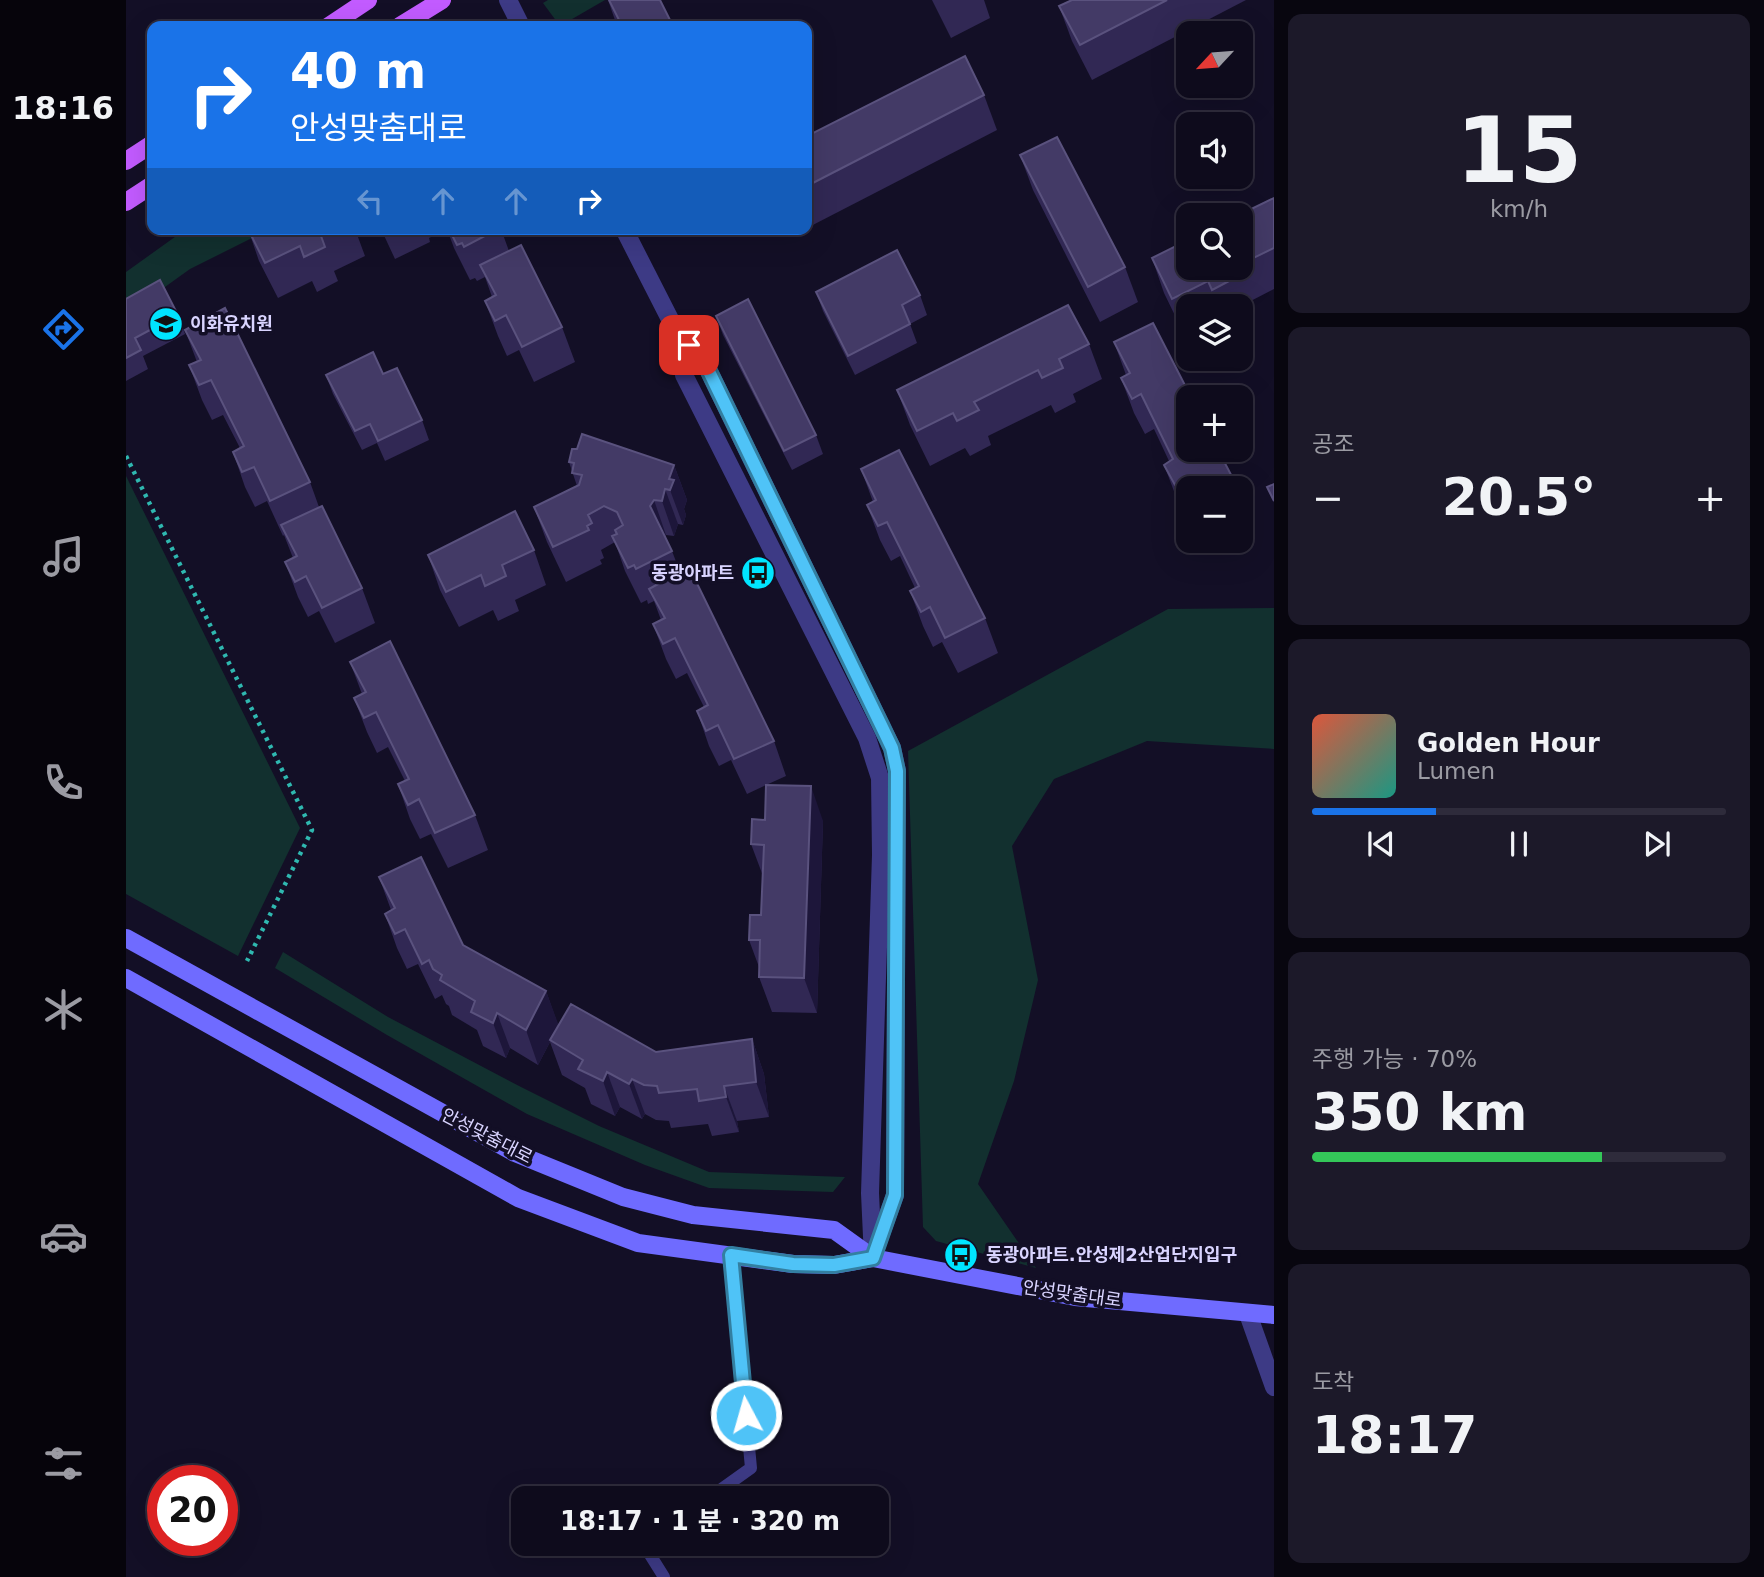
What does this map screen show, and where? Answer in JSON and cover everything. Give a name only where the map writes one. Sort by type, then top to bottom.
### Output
[{"type":"main road","points":[[336,21],[368,0]]},
{"type":"main road","points":[[408,21],[442,0]]},
{"type":"main road","points":[[126,161],[147,147]]},
{"type":"main road","points":[[126,202],[147,188]]},
{"type":"main road","name":"안성맞춤대로","points":[[126,938],[515,1153],[623,1197],[693,1216],[834,1230],[873,1258]]},
{"type":"main road","name":"안성맞춤대로","points":[[126,978],[518,1198],[638,1243],[793,1264],[834,1265],[873,1258],[1075,1297],[1274,1315]]},
{"type":"street","points":[[508,0],[518,21]]},
{"type":"street","points":[[627,235],[676,331],[684,375],[867,737],[880,778],[881,855],[870,1193],[873,1258]]},
{"type":"street","points":[[676,331],[703,359],[892,748],[897,771],[895,1195],[873,1258]]},
{"type":"street","points":[[1248,1314],[1274,1387]]},
{"type":"lane","points":[[726,1486],[751,1468],[731,1255]]},
{"type":"lane","points":[[651,1556],[664,1577]]},
{"type":"path","points":[[126,456],[312,830],[247,961]]},
{"type":"green space","points":[[548,0],[605,0],[569,21],[556,21],[543,3]]},
{"type":"green space","points":[[178,235],[258,235],[190,269],[126,315],[126,272]]},
{"type":"green space","points":[[126,476],[300,828],[238,956],[126,894]]},
{"type":"green space","points":[[1274,608],[1274,749],[1147,741],[1054,779],[1012,846],[1038,980],[1014,1081],[978,1184],[1036,1268],[936,1241],[923,1227],[908,751],[1168,609]]},
{"type":"green space","points":[[283,952],[388,1017],[521,1087],[599,1126],[709,1172],[845,1177],[833,1192],[709,1188],[645,1165],[527,1114],[387,1035],[275,968]]},
{"type":"building","points":[[609,0],[660,0],[670,21],[620,21]]},
{"type":"building","points":[[1072,0],[1167,0],[1080,45],[1059,6]]},
{"type":"building","points":[[965,56],[984,95],[812,183],[812,133]]},
{"type":"building","points":[[1057,137],[1125,267],[1088,287],[1020,155]]},
{"type":"building","points":[[1274,198],[1274,248],[1253,258],[1253,208]]},
{"type":"building","points":[[251,235],[323,235],[321,236],[325,247],[304,257],[300,246],[265,263]]},
{"type":"building","points":[[452,235],[487,235],[464,247],[462,243],[457,245]]},
{"type":"building","points":[[521,245],[562,327],[522,347],[506,315],[495,321],[485,301],[496,295],[480,265]]},
{"type":"building","points":[[1176,246],[1176,280],[1231,280],[1212,290],[1208,281],[1182,294],[1176,294],[1172,299],[1152,258]]},
{"type":"building","points":[[897,250],[920,295],[902,305],[910,324],[848,356],[816,292]]},
{"type":"building","points":[[160,280],[178,315],[135,338],[141,350],[126,358],[126,299]]},
{"type":"building","points":[[748,299],[816,435],[784,451],[716,316]]},
{"type":"building","points":[[1068,305],[1089,344],[1059,359],[1063,368],[1042,378],[1038,370],[974,402],[979,410],[957,421],[953,413],[917,431],[897,390]]},
{"type":"building","points":[[225,308],[310,482],[270,501],[254,467],[242,472],[233,452],[244,446],[211,380],[199,385],[189,365],[201,360],[185,330]]},
{"type":"building","points":[[1153,323],[1185,385],[1176,385],[1176,462],[1224,462],[1232,476],[1176,476],[1175,485],[1164,465],[1173,459],[1141,394],[1132,399],[1121,378],[1130,373],[1114,342]]},
{"type":"building","points":[[373,352],[383,374],[397,368],[422,420],[378,441],[370,424],[355,431],[326,375]]},
{"type":"building","points":[[582,434],[674,465],[669,479],[674,480],[670,490],[665,489],[662,501],[654,500],[650,506],[672,551],[636,569],[634,565],[628,568],[612,536],[617,534],[615,530],[623,525],[617,512],[604,506],[588,515],[592,523],[587,526],[589,530],[553,547],[534,507],[579,485],[582,475],[572,473],[574,463],[569,462],[572,449],[577,449]]},
{"type":"building","points":[[899,450],[985,618],[945,638],[930,607],[921,612],[910,591],[919,586],[887,522],[878,526],[867,505],[876,500],[861,469]]},
{"type":"building","points":[[1274,484],[1274,501],[1267,487]]},
{"type":"building","points":[[322,506],[362,588],[322,608],[306,576],[295,582],[285,562],[297,556],[281,525]]},
{"type":"building","points":[[515,511],[534,550],[502,565],[506,576],[485,586],[481,575],[446,592],[428,555]]},
{"type":"building","points":[[689,567],[774,741],[734,759],[718,725],[706,731],[697,711],[708,705],[675,638],[663,644],[653,624],[665,618],[649,589]]},
{"type":"building","points":[[390,641],[475,815],[435,833],[419,799],[408,805],[398,784],[409,779],[376,712],[364,718],[354,698],[366,692],[350,662]]},
{"type":"building","points":[[766,785],[811,786],[804,978],[759,977],[760,940],[749,940],[750,915],[761,915],[764,845],[751,844],[752,819],[765,820]]},
{"type":"building","points":[[421,857],[463,945],[546,991],[526,1030],[497,1013],[493,1023],[471,1012],[475,1001],[440,980],[442,975],[433,969],[429,960],[422,964],[405,929],[395,934],[385,914],[395,908],[379,877]]},
{"type":"building","points":[[571,1004],[656,1052],[752,1039],[756,1082],[724,1086],[726,1097],[699,1101],[697,1089],[659,1093],[657,1086],[644,1085],[632,1079],[629,1084],[607,1072],[603,1081],[578,1069],[583,1060],[550,1040]]},
{"type":"place","name":"이화유치원","points":[[166,324]]},
{"type":"place","name":"동광아파트","points":[[758,573]]},
{"type":"place","name":"동광아파트.안성제2산업단지입구","points":[[961,1255]]},
{"type":"route","points":[[689,345],[703,359],[892,748],[897,771],[895,1195],[873,1258],[834,1265],[793,1264],[731,1255],[746,1415]]}]
